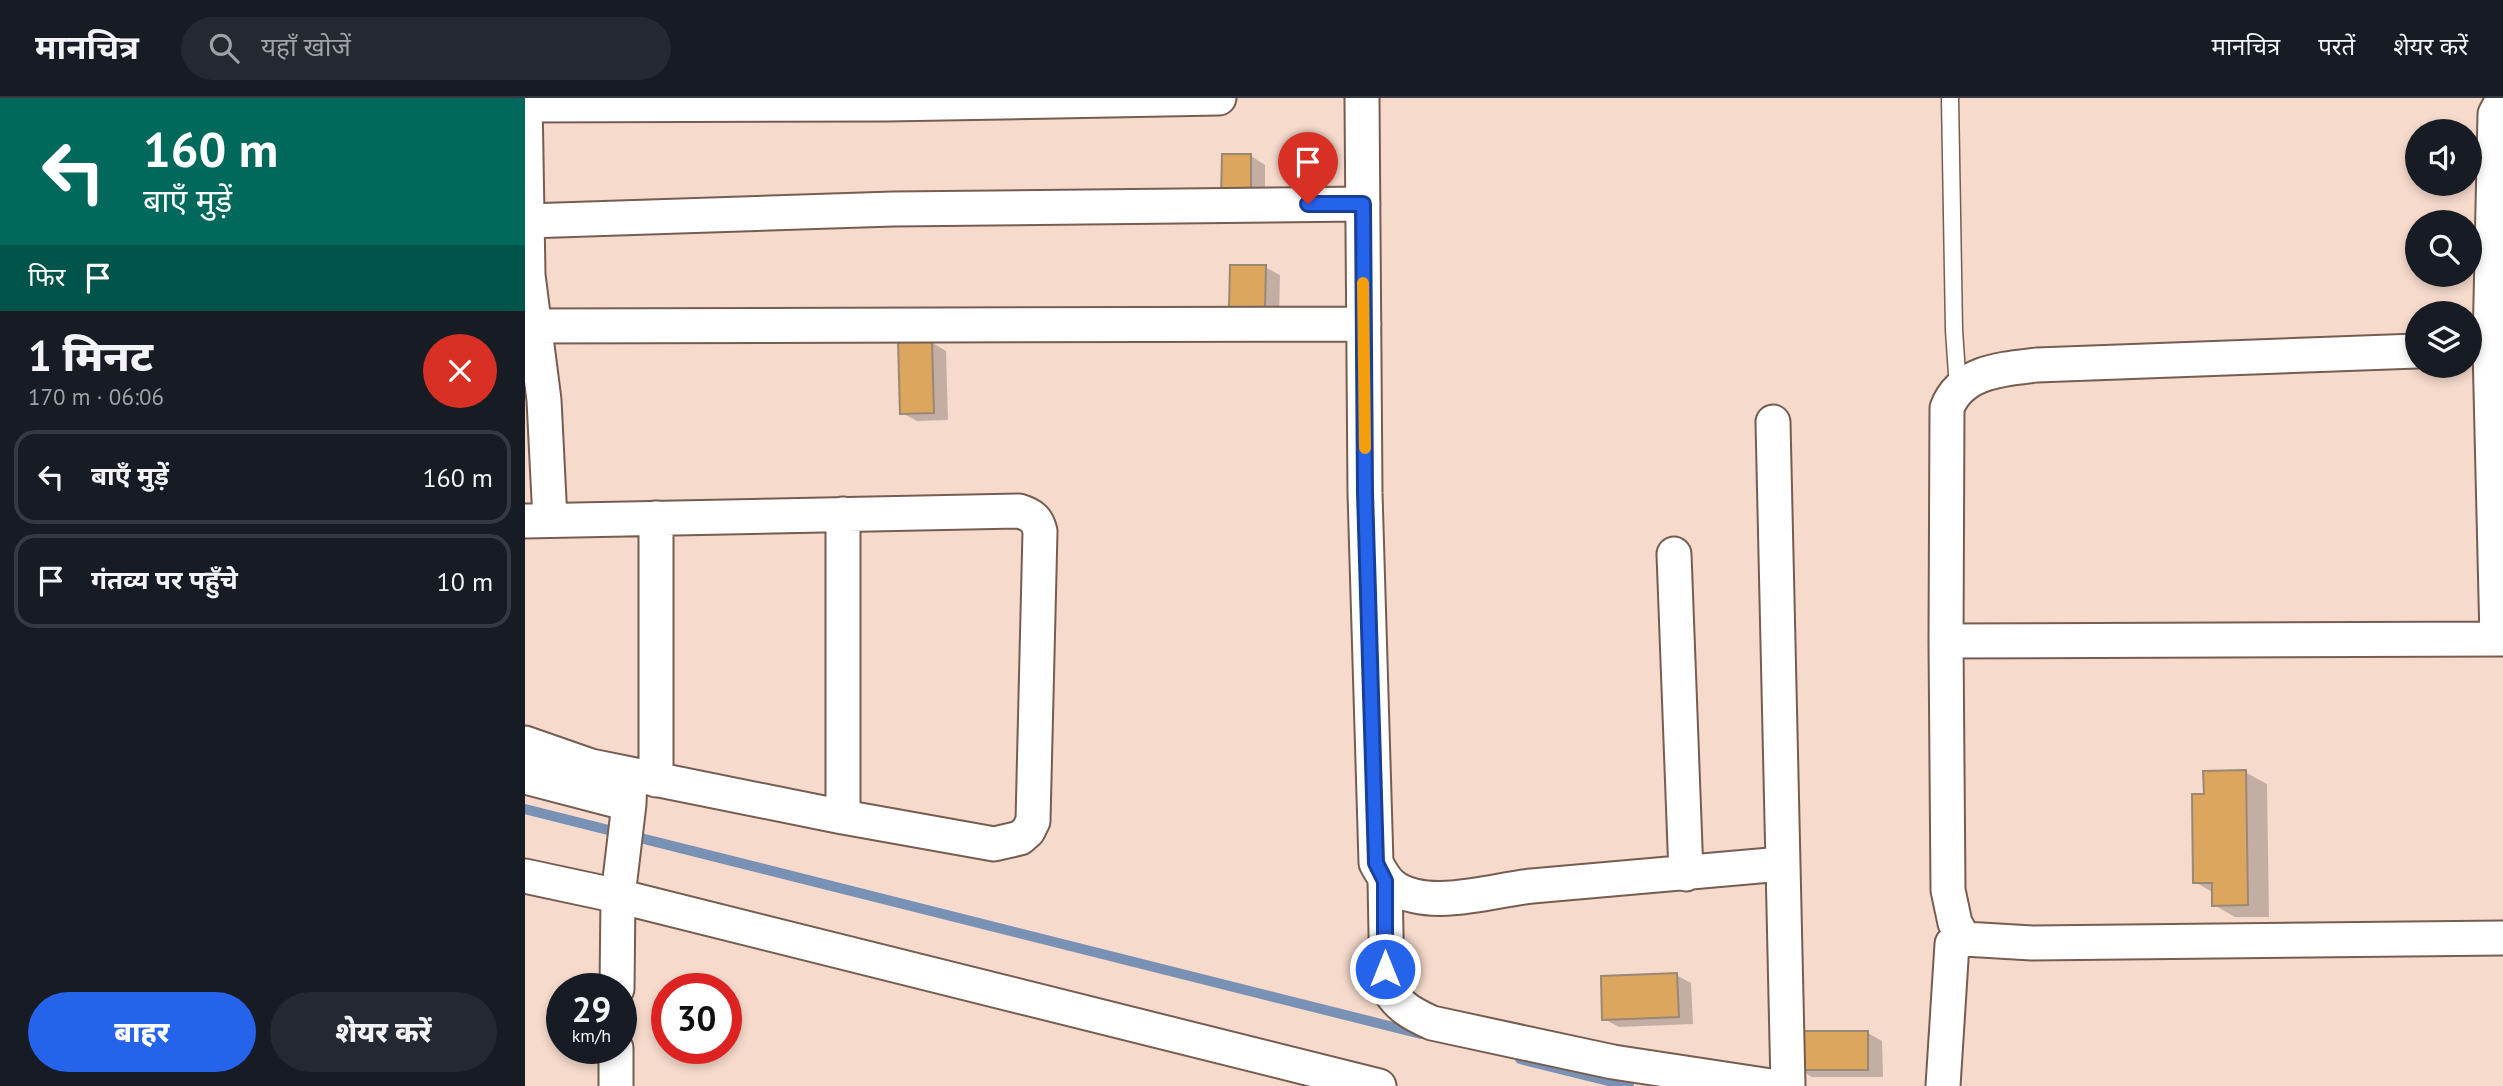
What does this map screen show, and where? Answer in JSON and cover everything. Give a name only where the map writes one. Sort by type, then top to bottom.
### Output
[{"type":"street","points":[[525,98],[526,273],[530,326],[544,400],[538,520],[1019,511],[1037,520],[1040,531],[1033,821],[1028,831],[1020,838],[994,844],[843,817],[638,786],[525,777]]},
{"type":"street","points":[[526,105],[1219,98]]},
{"type":"street","points":[[1363,98],[1365,493],[1376,863],[1385,881],[1387,986],[1395,1001],[1410,1013],[1432,1023],[1613,1062],[1771,1086]]},
{"type":"street","points":[[1945,641],[2500,639],[2487,348],[2495,114],[2503,99]]},
{"type":"street","points":[[527,221],[894,209],[1363,204]]},
{"type":"street","points":[[530,326],[1364,324]]},
{"type":"street","points":[[1964,939],[1955,923],[1948,890],[1945,641],[1948,408],[1958,389],[1990,372],[2037,365],[2405,351]]},
{"type":"street","points":[[1773,422],[1788,1086]]},
{"type":"street","points":[[843,514],[843,817]]},
{"type":"street","points":[[617,973],[619,884],[638,786],[656,518]]},
{"type":"street","points":[[1674,554],[1686,874]]},
{"type":"street","points":[[525,743],[638,786]]},
{"type":"street","points":[[1385,881],[1416,896],[1443,898],[1529,886],[1782,864]]},
{"type":"street","points":[[525,876],[619,884],[1379,1086]]},
{"type":"street","points":[[1943,1086],[1952,944],[1964,939],[2032,943],[2503,938]]},
{"type":"street","points":[[616,1064],[616,1086]]},
{"type":"lane","points":[[1950,98],[1954,330],[1958,389]]},
{"type":"building","points":[[1222,154],[1251,154],[1251,199],[1221,199]]},
{"type":"building","points":[[1230,265],[1266,265],[1265,308],[1229,308]]},
{"type":"building","points":[[898,341],[932,341],[934,413],[900,414]]},
{"type":"building","points":[[2246,770],[2248,905],[2212,906],[2212,883],[2193,883],[2192,794],[2204,794],[2203,771]]},
{"type":"building","points":[[1677,973],[1679,1017],[1602,1020],[1601,976]]},
{"type":"building","points":[[1795,1031],[1868,1031],[1868,1070],[1795,1070]]},
{"type":"waterway","points":[[525,809],[1421,1034]]},
{"type":"waterway","points":[[1520,1059],[1629,1086]]},
{"type":"slow traffic","points":[[1363,283],[1365,448]]},
{"type":"route","points":[[1308,204],[1363,204],[1365,493],[1376,863],[1385,881],[1385,969]]}]
